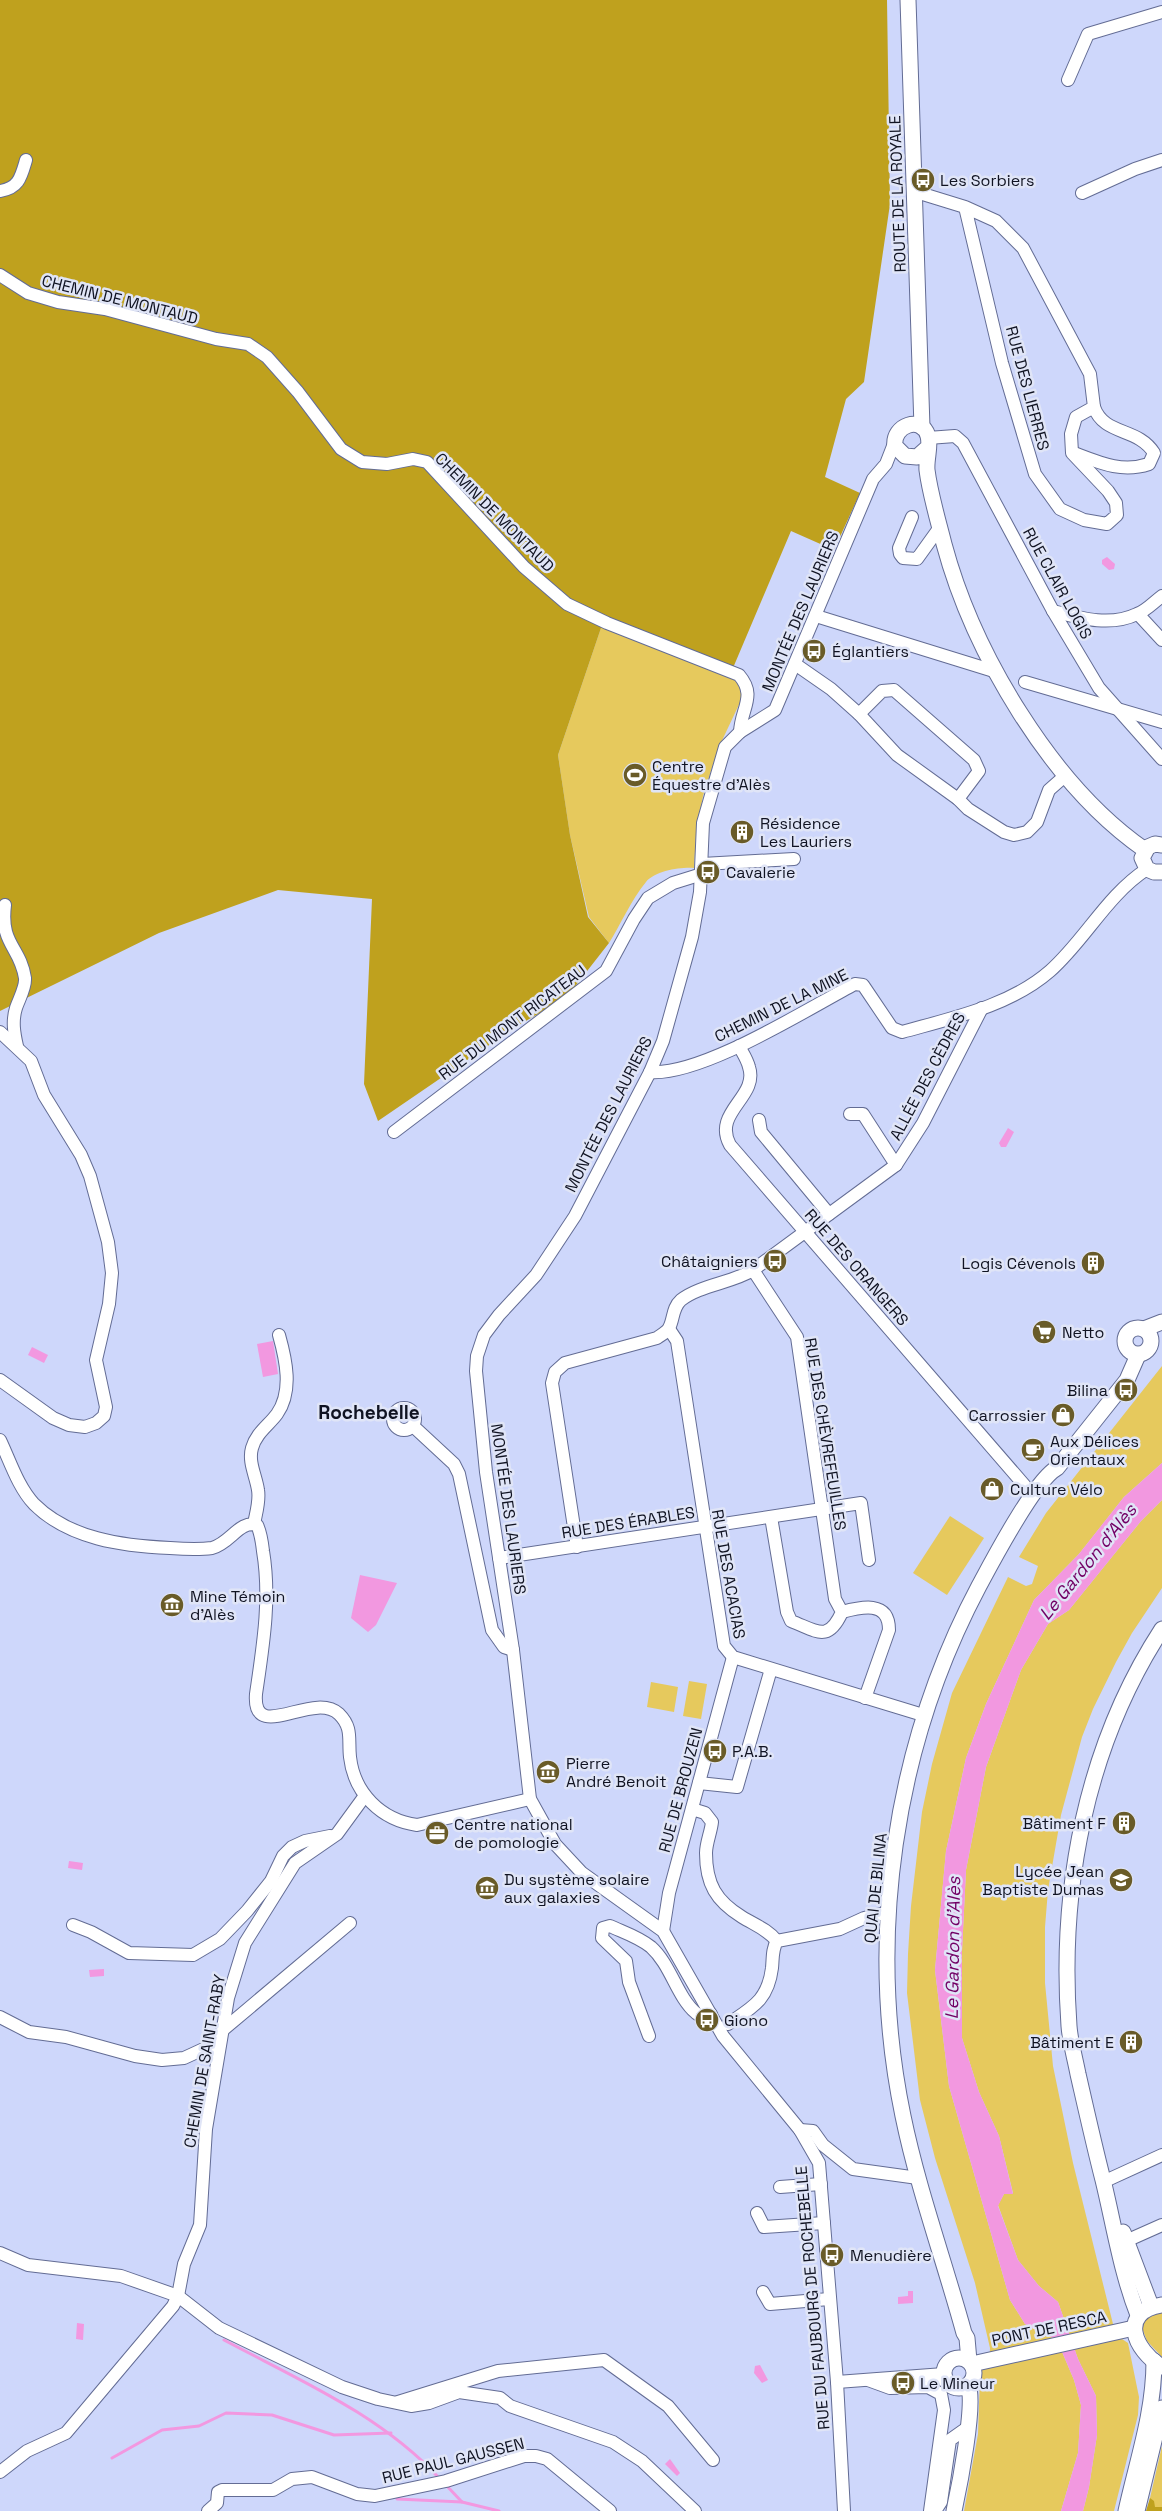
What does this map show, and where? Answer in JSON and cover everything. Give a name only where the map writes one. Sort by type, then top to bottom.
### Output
[{"type":"main road","name":"ROUTE DE LA ROYALE","points":[[908,0],[921,386],[928,472],[940,527],[959,591],[997,672],[1033,732],[1066,775],[1120,830],[1145,850]]},
{"type":"main road","name":"ROUTE DE LA ROYALE","points":[[906,425],[921,386]]},
{"type":"main road","points":[[909,457],[921,454],[926,438],[911,424],[898,431],[895,441],[898,450],[928,472]]},
{"type":"main road","points":[[1162,845],[1151,845],[1145,850],[1143,862],[1146,869],[1162,872]]},
{"type":"main road","points":[[1153,1335],[1133,1329],[1126,1336],[1125,1344],[1134,1353],[1149,1350],[1153,1335],[1162,1322]]},
{"type":"main road","name":"QUAI DE BILINA","points":[[970,2361],[967,2338],[918,2178],[903,2116],[889,2032],[886,1943],[897,1835],[908,1774],[923,1716],[961,1620],[1032,1494],[1050,1472],[1050,1463],[1116,1383],[1134,1353]]},
{"type":"main road","points":[[1126,2511],[1148,2421],[1158,2364],[1139,2344],[1133,2324],[1118,2247],[1069,2027],[1067,1936],[1070,1886],[1092,1780],[1114,1720],[1149,1649],[1162,1629]]},
{"type":"main road","points":[[1103,2182],[1126,2241],[1157,2305],[1133,2324]]},
{"type":"main road","name":"PONT DE RESCA","points":[[970,2361],[1133,2324]]},
{"type":"main road","points":[[954,2511],[960,2486],[972,2400],[964,2386],[948,2382],[944,2374],[947,2364],[970,2361],[974,2373],[964,2386]]},
{"type":"main road","points":[[1137,2511],[1162,2408]]},
{"type":"street","points":[[1068,80],[1088,34],[1162,12]]},
{"type":"street","points":[[0,191],[10,190],[20,181],[26,160]]},
{"type":"street","points":[[1082,193],[1135,169],[1162,160]]},
{"type":"street","points":[[913,190],[966,207],[996,221],[1023,248],[1090,374],[1097,416],[1103,423],[1147,442],[1154,452],[1150,464],[1137,468],[1116,468],[1072,453],[1071,434],[1076,417],[1094,406]]},
{"type":"street","name":"RUE DES LIERRES","points":[[966,207],[1002,363],[1035,474],[1060,509],[1084,520],[1107,524],[1117,515],[1116,503],[1108,491],[1072,453]]},
{"type":"street","name":"CHEMIN DE MONTAUD","points":[[0,275],[28,293],[58,302],[105,309],[208,336],[248,344],[267,357],[298,392],[341,448],[362,462],[387,464],[413,459],[427,462],[524,567],[567,604],[607,623],[739,675],[747,684],[749,697],[741,718],[740,732]]},
{"type":"street","name":"RUE CLAIR LOGIS","points":[[926,438],[955,436],[963,443],[1053,611],[1099,688],[1162,759]]},
{"type":"street","name":"MONTÉE DES LAURIERS","points":[[530,1799],[513,1650],[486,1472],[476,1356],[484,1335],[499,1315],[536,1275],[575,1216],[650,1072],[663,1041],[692,936],[702,869],[703,824],[725,747],[740,732],[775,710],[873,479],[886,464],[895,441]]},
{"type":"street","name":"MONTÉE DES LAURIERS","points":[[886,464],[909,457]]},
{"type":"street","points":[[912,518],[899,548],[903,558],[917,559],[940,527]]},
{"type":"street","points":[[1053,611],[1082,619],[1111,621],[1138,614],[1162,596]]},
{"type":"street","points":[[1138,614],[1162,640]]},
{"type":"street","points":[[816,616],[997,672]]},
{"type":"street","points":[[795,664],[831,689],[859,714],[898,755],[958,799],[968,809],[1004,832],[1020,835],[1027,832],[1037,822],[1049,790],[1066,775]]},
{"type":"street","points":[[1025,682],[1162,722]]},
{"type":"street","points":[[859,714],[882,691],[894,690],[974,760],[979,771],[958,799]]},
{"type":"street","name":"RUE DU MONT RICATEAU","points":[[394,1132],[606,971],[634,919],[648,898],[702,869],[794,859]]},
{"type":"street","name":"CHEMIN DE LA MINE","points":[[650,1072],[661,1073],[688,1067],[739,1046],[854,984],[863,985],[892,1028],[902,1032],[982,1008],[1019,991],[1049,972],[1127,882],[1146,869]]},
{"type":"street","points":[[5,905],[2,921],[4,932],[22,969],[25,980],[15,1010],[13,1029],[17,1046]]},
{"type":"street","name":"ALLÉE DES CÈDRES","points":[[669,1328],[672,1314],[680,1301],[694,1292],[738,1279],[753,1270],[896,1165],[923,1123],[982,1008]]},
{"type":"street","points":[[0,1032],[31,1061],[44,1095],[81,1155],[90,1176],[108,1242],[112,1273],[109,1304],[96,1360],[106,1407],[104,1416],[96,1423],[85,1427],[69,1425],[54,1418],[0,1380]]},
{"type":"street","name":"RUE DES ORANGERS","points":[[739,1046],[750,1067],[750,1077],[746,1089],[726,1122],[725,1136],[730,1145],[1032,1494]]},
{"type":"street","points":[[850,1114],[864,1114],[896,1165]]},
{"type":"street","points":[[759,1120],[761,1132],[829,1214]]},
{"type":"street","name":"RUE DES CHÈVREFEUILLES","points":[[753,1270],[797,1337],[835,1599],[842,1612]]},
{"type":"street","points":[[577,1547],[552,1383],[555,1372],[565,1363],[657,1338],[669,1328]]},
{"type":"street","name":"RUE DES ACACIAS","points":[[669,1328],[677,1341],[704,1527],[724,1646],[733,1658],[923,1716]]},
{"type":"street","points":[[254,1524],[258,1491],[252,1464],[252,1448],[261,1431],[277,1413],[285,1397],[287,1371],[279,1335]]},
{"type":"street","points":[[413,1426],[433,1442],[454,1464],[459,1474],[492,1630],[504,1647],[513,1650]]},
{"type":"street","points":[[0,1440],[18,1481],[34,1503],[56,1522],[90,1536],[135,1547],[199,1549],[228,1542],[243,1526],[254,1524]]},
{"type":"street","name":"RUE DES ÉRABLES","points":[[499,1558],[861,1503],[869,1560]]},
{"type":"street","points":[[771,1516],[787,1612],[791,1621],[818,1632],[827,1632],[835,1627],[842,1612],[865,1607],[875,1608],[889,1620],[889,1630],[865,1698]]},
{"type":"street","points":[[254,1524],[260,1530],[267,1594],[266,1626],[255,1704],[257,1710],[266,1716],[276,1717],[311,1707],[331,1708],[338,1713],[350,1728],[350,1757],[364,1797],[386,1815],[403,1823],[417,1825],[530,1799]]},
{"type":"street","name":"RUE DE BROUZEN","points":[[663,1931],[669,1894],[733,1658]]},
{"type":"street","points":[[700,1783],[737,1787],[771,1669]]},
{"type":"street","name":"CHEMIN DE SAINT-RABY","points":[[0,2472],[27,2451],[66,2433],[173,2306],[178,2296],[184,2264],[200,2225],[206,2129],[228,1998],[245,1943],[294,1863],[337,1834],[364,1797]]},
{"type":"street","name":"RUE DU FAUBOURG DE ROCHEBELLE","points":[[530,1799],[555,1844],[582,1873],[663,1931],[724,2036],[800,2130],[818,2163],[822,2184],[837,2382],[844,2511]]},
{"type":"street","points":[[692,1809],[705,1813],[712,1822],[711,1836],[706,1851],[708,1876],[717,1898],[729,1909],[767,1930],[777,1941]]},
{"type":"street","points":[[73,1925],[91,1932],[129,1953],[193,1955],[220,1939],[247,1911],[271,1881],[283,1856],[292,1847],[305,1841],[337,1834]]},
{"type":"street","points":[[728,2024],[760,2002],[769,1986],[774,1946],[777,1941],[840,1929],[864,1918],[889,1912]]},
{"type":"street","points":[[0,2017],[29,2032],[66,2037],[135,2056],[162,2060],[184,2058],[210,2046],[224,2029],[350,1923]]},
{"type":"street","points":[[649,2036],[629,1982],[626,1961],[602,1938],[603,1928],[610,1926],[650,1946],[664,1961],[684,1996],[697,2014],[704,2016],[711,2014]]},
{"type":"street","points":[[800,2130],[813,2132],[823,2145],[853,2169],[918,2178]]},
{"type":"street","points":[[1103,2182],[1162,2155]]},
{"type":"street","points":[[780,2187],[822,2184]]},
{"type":"street","points":[[757,2213],[764,2227],[824,2223]]},
{"type":"street","points":[[1126,2241],[1162,2225]]},
{"type":"street","points":[[0,2253],[28,2265],[121,2276],[178,2296],[219,2328],[342,2387],[396,2403],[411,2406],[429,2403],[459,2392],[500,2398],[510,2406],[613,2442],[642,2462],[695,2511]]},
{"type":"street","points":[[763,2292],[770,2304],[830,2299]]},
{"type":"street","points":[[396,2403],[498,2371],[604,2360],[668,2406],[713,2460]]},
{"type":"street","points":[[837,2382],[944,2374]]},
{"type":"street","points":[[868,2380],[890,2388],[928,2388],[941,2394],[944,2410],[930,2511]]},
{"type":"street","points":[[935,2511],[941,2502],[950,2440],[967,2428]]},
{"type":"street","name":"RUE PAUL GAUSSEN","points":[[208,2511],[217,2503],[218,2492],[222,2490],[274,2490],[292,2479],[312,2477],[357,2494],[375,2496],[440,2482],[524,2456],[536,2456],[547,2459],[610,2511]]},
{"type":"shaded area","points":[[0,0],[887,0],[890,204],[864,382],[846,399],[825,477],[860,493],[834,550],[791,531],[730,675],[602,625],[558,755],[570,835],[588,917],[609,943],[566,998],[517,1026],[378,1121],[364,1084],[372,899],[278,890],[159,933],[0,1011]]},
{"type":"shaded area","name":"Centre Équestre d'Alès","points":[[602,625],[740,679],[744,694],[718,749],[703,796],[696,834],[694,868],[668,871],[650,878],[636,896],[609,943],[589,917],[570,835],[558,755]]},
{"type":"shaded area","points":[[1162,1366],[1162,1463],[1124,1497],[1079,1554],[1034,1600],[986,1704],[966,1758],[946,1851],[935,1970],[949,2086],[1010,2300],[1025,2324],[1057,2340],[1074,2380],[1081,2405],[1078,2453],[1061,2511],[964,2511],[978,2434],[980,2377],[982,2370],[989,2368],[990,2348],[975,2283],[935,2158],[920,2100],[907,1993],[911,1906],[922,1812],[932,1764],[952,1693],[1008,1577],[1026,1586],[1032,1584],[1038,1566],[1019,1557],[1046,1513]]},
{"type":"shaded area","points":[[1162,1500],[1162,1588],[1132,1633],[1116,1662],[1093,1709],[1082,1737],[1061,1815],[1048,1890],[1045,1927],[1045,1983],[1053,2066],[1073,2163],[1117,2340],[1122,2339],[1128,2343],[1139,2397],[1138,2415],[1114,2511],[1083,2511],[1089,2487],[1097,2435],[1096,2396],[1078,2359],[1058,2302],[1039,2286],[1018,2260],[998,2205],[1004,2194],[1013,2193],[999,2136],[979,2092],[962,2038],[962,1951],[966,1870],[986,1767],[1021,1670],[1048,1624],[1069,1610],[1141,1521]]},
{"type":"shaded area","points":[[950,1516],[984,1538],[947,1595],[913,1573]]},
{"type":"shaded area","points":[[689,1681],[707,1684],[701,1719],[683,1716]]},
{"type":"shaded area","points":[[651,1682],[678,1687],[674,1712],[647,1707]]},
{"type":"shaded area","points":[[1162,2310],[1162,2357],[1147,2341],[1142,2328],[1147,2316]]},
{"type":"shaded area","points":[[1162,2446],[1162,2511],[1147,2511]]},
{"type":"shaded area","points":[[1150,2498],[1154,2501],[1155,2507],[1162,2507],[1162,2511],[1146,2511]]},
{"type":"water","points":[[1107,557],[1115,564],[1114,569],[1109,570],[1102,564],[1102,560]]},
{"type":"water","points":[[1008,1128],[1014,1132],[1006,1147],[1001,1147],[999,1143]]},
{"type":"water","points":[[273,1341],[278,1374],[263,1377],[257,1344]]},
{"type":"water","points":[[32,1347],[48,1355],[44,1363],[28,1355]]},
{"type":"water","name":"Le Gardon d'Alès","points":[[1162,1463],[1162,1500],[1141,1521],[1069,1610],[1048,1624],[1021,1670],[986,1767],[966,1870],[962,1951],[962,2038],[979,2092],[999,2136],[1013,2194],[1004,2194],[998,2206],[1018,2260],[1039,2286],[1058,2302],[1078,2359],[1096,2396],[1097,2435],[1089,2487],[1083,2511],[1061,2511],[1078,2453],[1081,2405],[1074,2380],[1057,2340],[1025,2324],[1010,2300],[949,2086],[935,1970],[946,1851],[966,1758],[986,1704],[1034,1600],[1079,1554],[1124,1497]]},
{"type":"water","points":[[360,1575],[397,1583],[376,1625],[368,1632],[351,1618]]},
{"type":"water","points":[[69,1861],[83,1863],[82,1870],[68,1868]]},
{"type":"water","points":[[104,1969],[104,1976],[90,1977],[89,1970]]},
{"type":"water","points":[[908,2291],[913,2291],[913,2303],[898,2304],[898,2297],[908,2296]]},
{"type":"water","points":[[77,2323],[84,2324],[83,2340],[76,2339]]},
{"type":"water","points":[[760,2365],[768,2380],[762,2383],[754,2373],[755,2366]]},
{"type":"water","points":[[670,2459],[680,2473],[677,2476],[665,2464]]},
{"type":"waterway","points":[[224,2340],[338,2400],[365,2417],[391,2435],[439,2478]]},
{"type":"waterway","points":[[112,2458],[162,2430],[199,2426],[226,2413],[272,2415],[334,2435],[391,2433]]},
{"type":"waterway","points":[[445,2484],[462,2502]]},
{"type":"waterway","points":[[397,2499],[462,2502],[499,2511]]},
{"type":"place","name":"Les Sorbiers","points":[[923,180]]},
{"type":"place","name":"Églantiers","points":[[814,651]]},
{"type":"place","name":"Centre Équestre d'Alès","points":[[635,775]]},
{"type":"place","name":"Résidence Les Lauriers","points":[[742,832]]},
{"type":"place","name":"Cavalerie","points":[[708,872]]},
{"type":"place","name":"Châtaigniers","points":[[775,1261]]},
{"type":"place","name":"Logis Cévenols","points":[[1093,1263]]},
{"type":"place","name":"Netto","points":[[1044,1332]]},
{"type":"place","name":"Bilina","points":[[1126,1390]]},
{"type":"place","name":"Carrossier","points":[[1063,1415]]},
{"type":"place","name":"Aux Délices Orientaux","points":[[1033,1450]]},
{"type":"place","name":"Culture Vélo","points":[[992,1489]]},
{"type":"place","name":"Mine Témoin d'Alès","points":[[172,1605]]},
{"type":"place","name":"P.A.B.","points":[[715,1751]]},
{"type":"place","name":"Pierre André Benoit","points":[[548,1772]]},
{"type":"place","name":"Bâtiment F","points":[[1124,1823]]},
{"type":"place","name":"Centre national de pomologie","points":[[437,1833]]},
{"type":"place","name":"Lycée Jean Baptiste Dumas","points":[[1121,1880]]},
{"type":"place","name":"Du système solaire aux galaxies","points":[[487,1888]]},
{"type":"place","name":"Giono","points":[[707,2020]]},
{"type":"place","name":"Bâtiment E","points":[[1131,2042]]},
{"type":"place","name":"Menudière","points":[[832,2255]]},
{"type":"place","name":"Le Mineur","points":[[903,2383]]},
{"type":"district","name":"Rochebelle","points":[[369,1412]]}]
